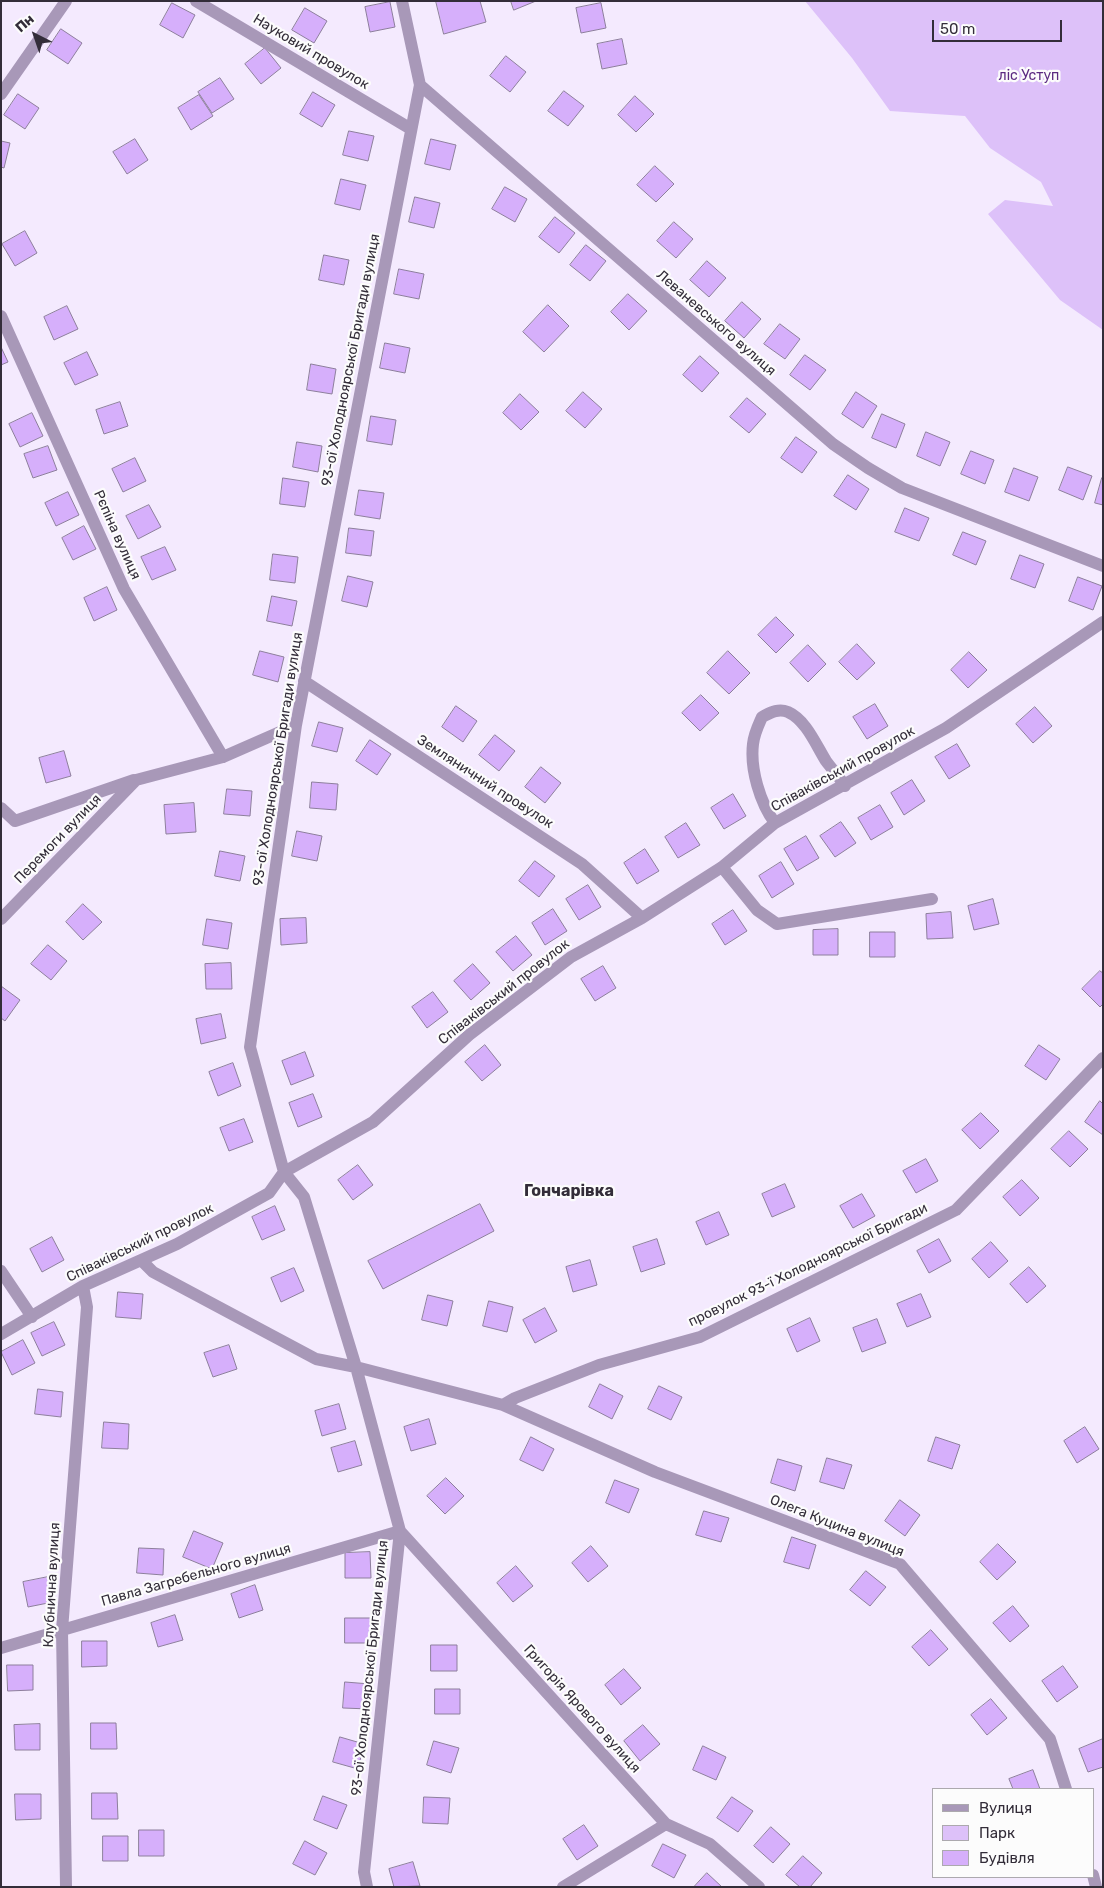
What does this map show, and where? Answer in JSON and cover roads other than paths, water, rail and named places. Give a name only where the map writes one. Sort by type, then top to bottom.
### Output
[{"type":"street","points":[[1,94],[66,1]]},
{"type":"street","name":"Науковий провулок","points":[[196,1],[411,129]]},
{"type":"street","points":[[402,1],[420,85]]},
{"type":"street","name":"93-ої Холодноярської Бригади вулиця","points":[[367,1887],[364,1872],[400,1531],[356,1367],[304,1197],[284,1172],[250,1048],[296,725],[420,85]]},
{"type":"street","name":"Леваневського вулиця","points":[[420,85],[832,444],[902,488],[1103,566]]},
{"type":"street","name":"Рєпіна вулиця","points":[[1,316],[124,589],[223,757]]},
{"type":"street","name":"Співаківський провулок","points":[[1,1334],[83,1286],[177,1244],[269,1193],[284,1172],[373,1122],[469,1035],[571,956],[642,918],[722,867],[774,823],[845,786],[946,728],[1103,622]]},
{"type":"street","name":"Земляничний провулок","points":[[304,681],[582,864],[642,918]]},
{"type":"street","points":[[774,823],[768,815],[753,760],[753,743],[762,717],[776,710],[787,712],[798,720],[815,741],[826,761],[845,786]]},
{"type":"street","name":"Перемоги вулиця","points":[[1,808],[14,821],[136,780],[223,757],[296,725]]},
{"type":"street","name":"Перемоги вулиця","points":[[1,918],[136,780]]},
{"type":"street","points":[[722,867],[757,910],[776,924],[932,899]]},
{"type":"street","name":"провулок 93-ї Холодноярської Бригади","points":[[503,1406],[515,1398],[599,1365],[700,1336],[956,1210],[1103,1058]]},
{"type":"street","points":[[141,1260],[153,1272],[316,1358],[503,1406]]},
{"type":"street","points":[[1,1271],[32,1317]]},
{"type":"street","name":"Клубнична вулиця","points":[[66,1887],[62,1630],[87,1307],[83,1286]]},
{"type":"street","name":"Олега Куцина вулиця","points":[[503,1406],[656,1472],[900,1564],[1050,1739],[1066,1788]]},
{"type":"street","name":"Павла Загребельного вулиця","points":[[1,1648],[400,1531]]},
{"type":"street","name":"Григорія Ярового вулиця","points":[[400,1531],[666,1824],[710,1844],[759,1887]]},
{"type":"street","points":[[563,1887],[666,1824]]},
{"type":"street","points":[[357,1887],[364,1872]]},
{"type":"district","name":"Гончарівка","points":[[569,1191]]},
{"type":"park label","name":"ліс Уступ","points":[[1029,76]]}]
